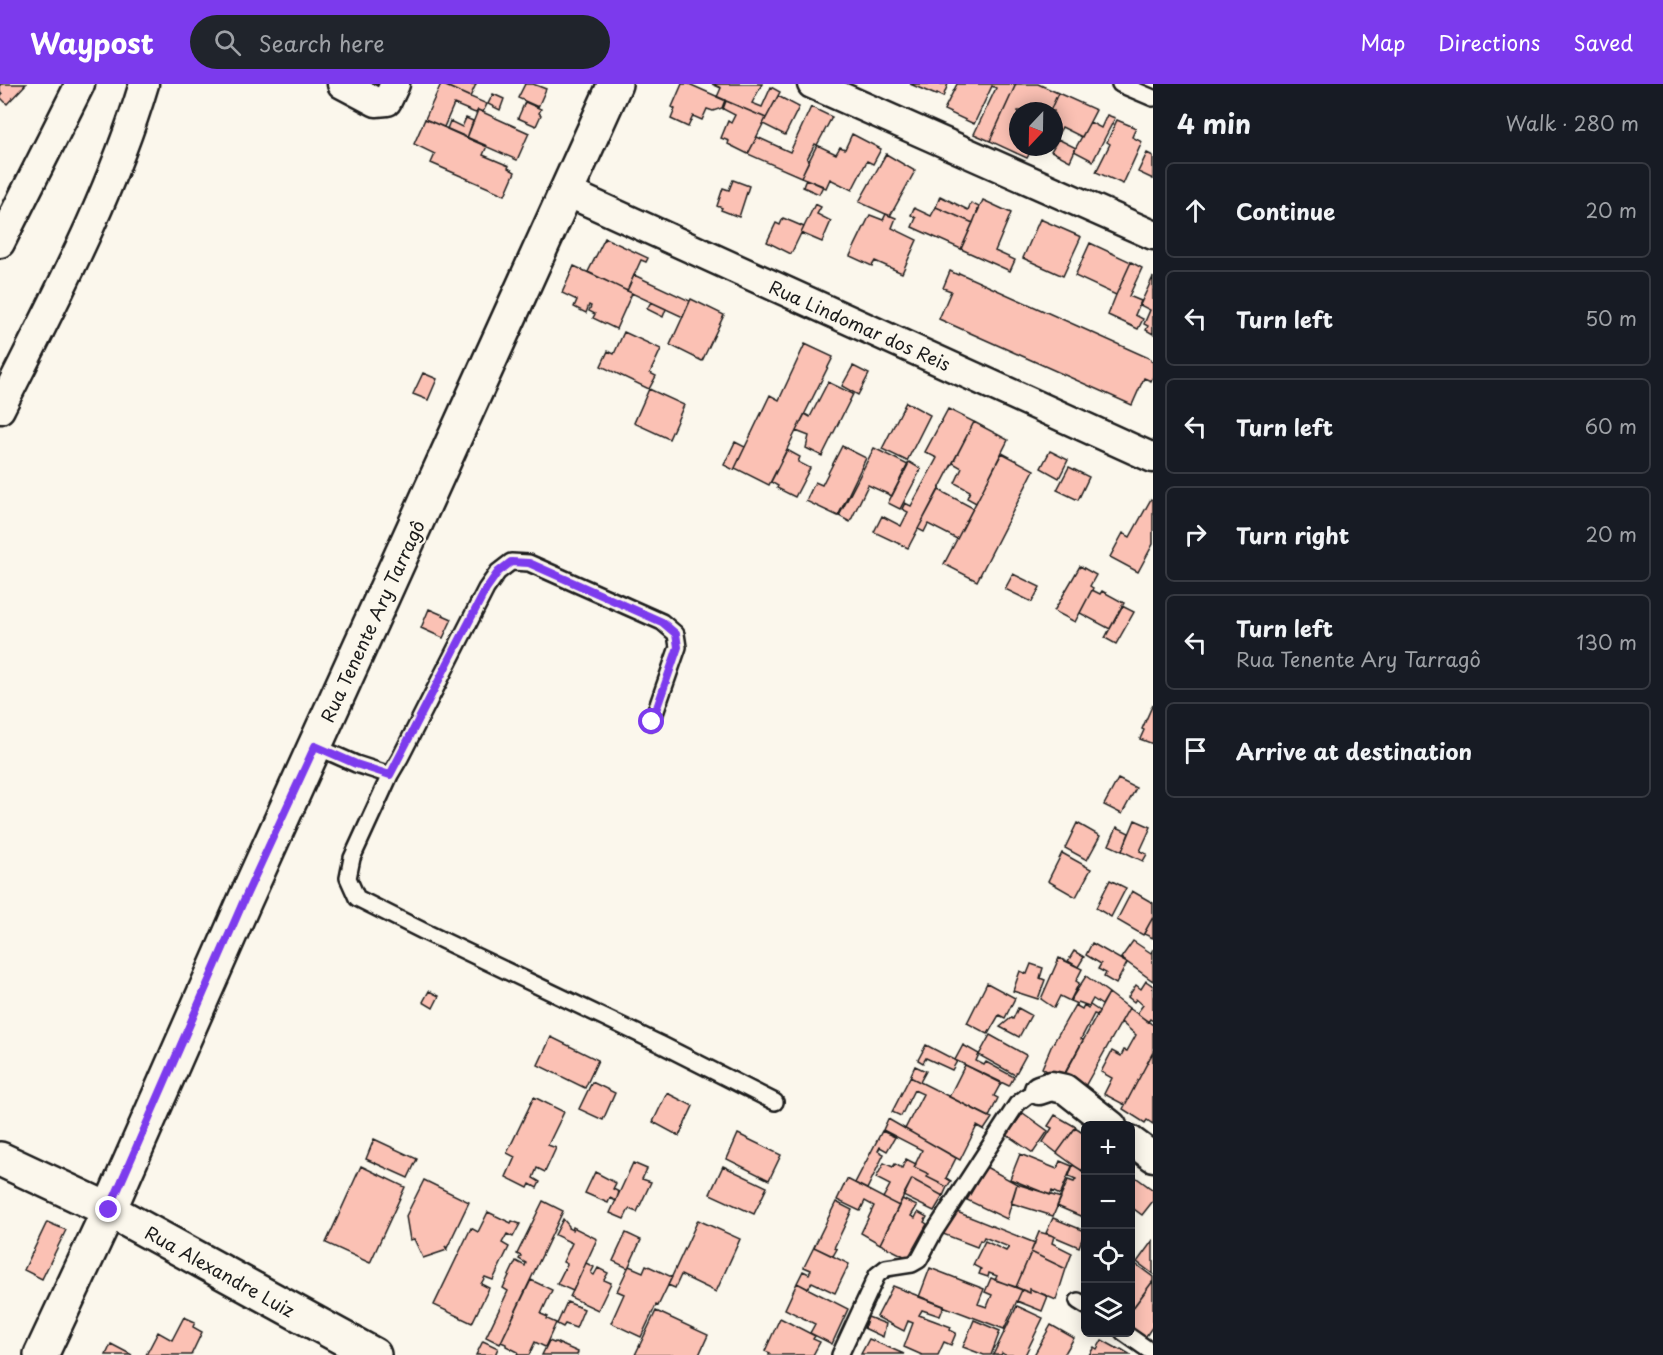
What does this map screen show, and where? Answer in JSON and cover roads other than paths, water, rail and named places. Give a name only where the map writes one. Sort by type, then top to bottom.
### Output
[{"type":"main road","name":"Rua Tenente Ary Tarragô","points":[[41,1355],[109,1210],[244,900],[615,84]]},
{"type":"main road","name":"Rua Alexandre Luiz","points":[[0,1159],[109,1210],[374,1355]]},
{"type":"street","points":[[0,243],[80,84]]},
{"type":"street","points":[[0,409],[88,231],[120,155],[144,84]]},
{"type":"street","points":[[342,84],[376,102],[387,101],[395,84]]},
{"type":"street","points":[[812,84],[1153,235]]},
{"type":"street","name":"Rua Lindomar dos Reis","points":[[567,192],[1153,458]]},
{"type":"street","points":[[1039,1090],[1051,1086],[1065,1089],[1107,1121]]},
{"type":"street","points":[[1135,1143],[1153,1157]]},
{"type":"lane","points":[[1120,84],[1153,98]]},
{"type":"lane","points":[[652,722],[678,647],[676,634],[662,622],[529,563],[511,562],[498,572],[486,589],[390,775],[352,858],[348,878],[357,898],[775,1102]]},
{"type":"lane","points":[[315,746],[356,764],[390,775]]},
{"type":"lane","points":[[840,1355],[877,1275],[886,1268],[912,1264],[919,1260],[934,1232],[1017,1104],[1039,1090]]},
{"type":"lane","points":[[1130,1337],[1153,1353]]}]
